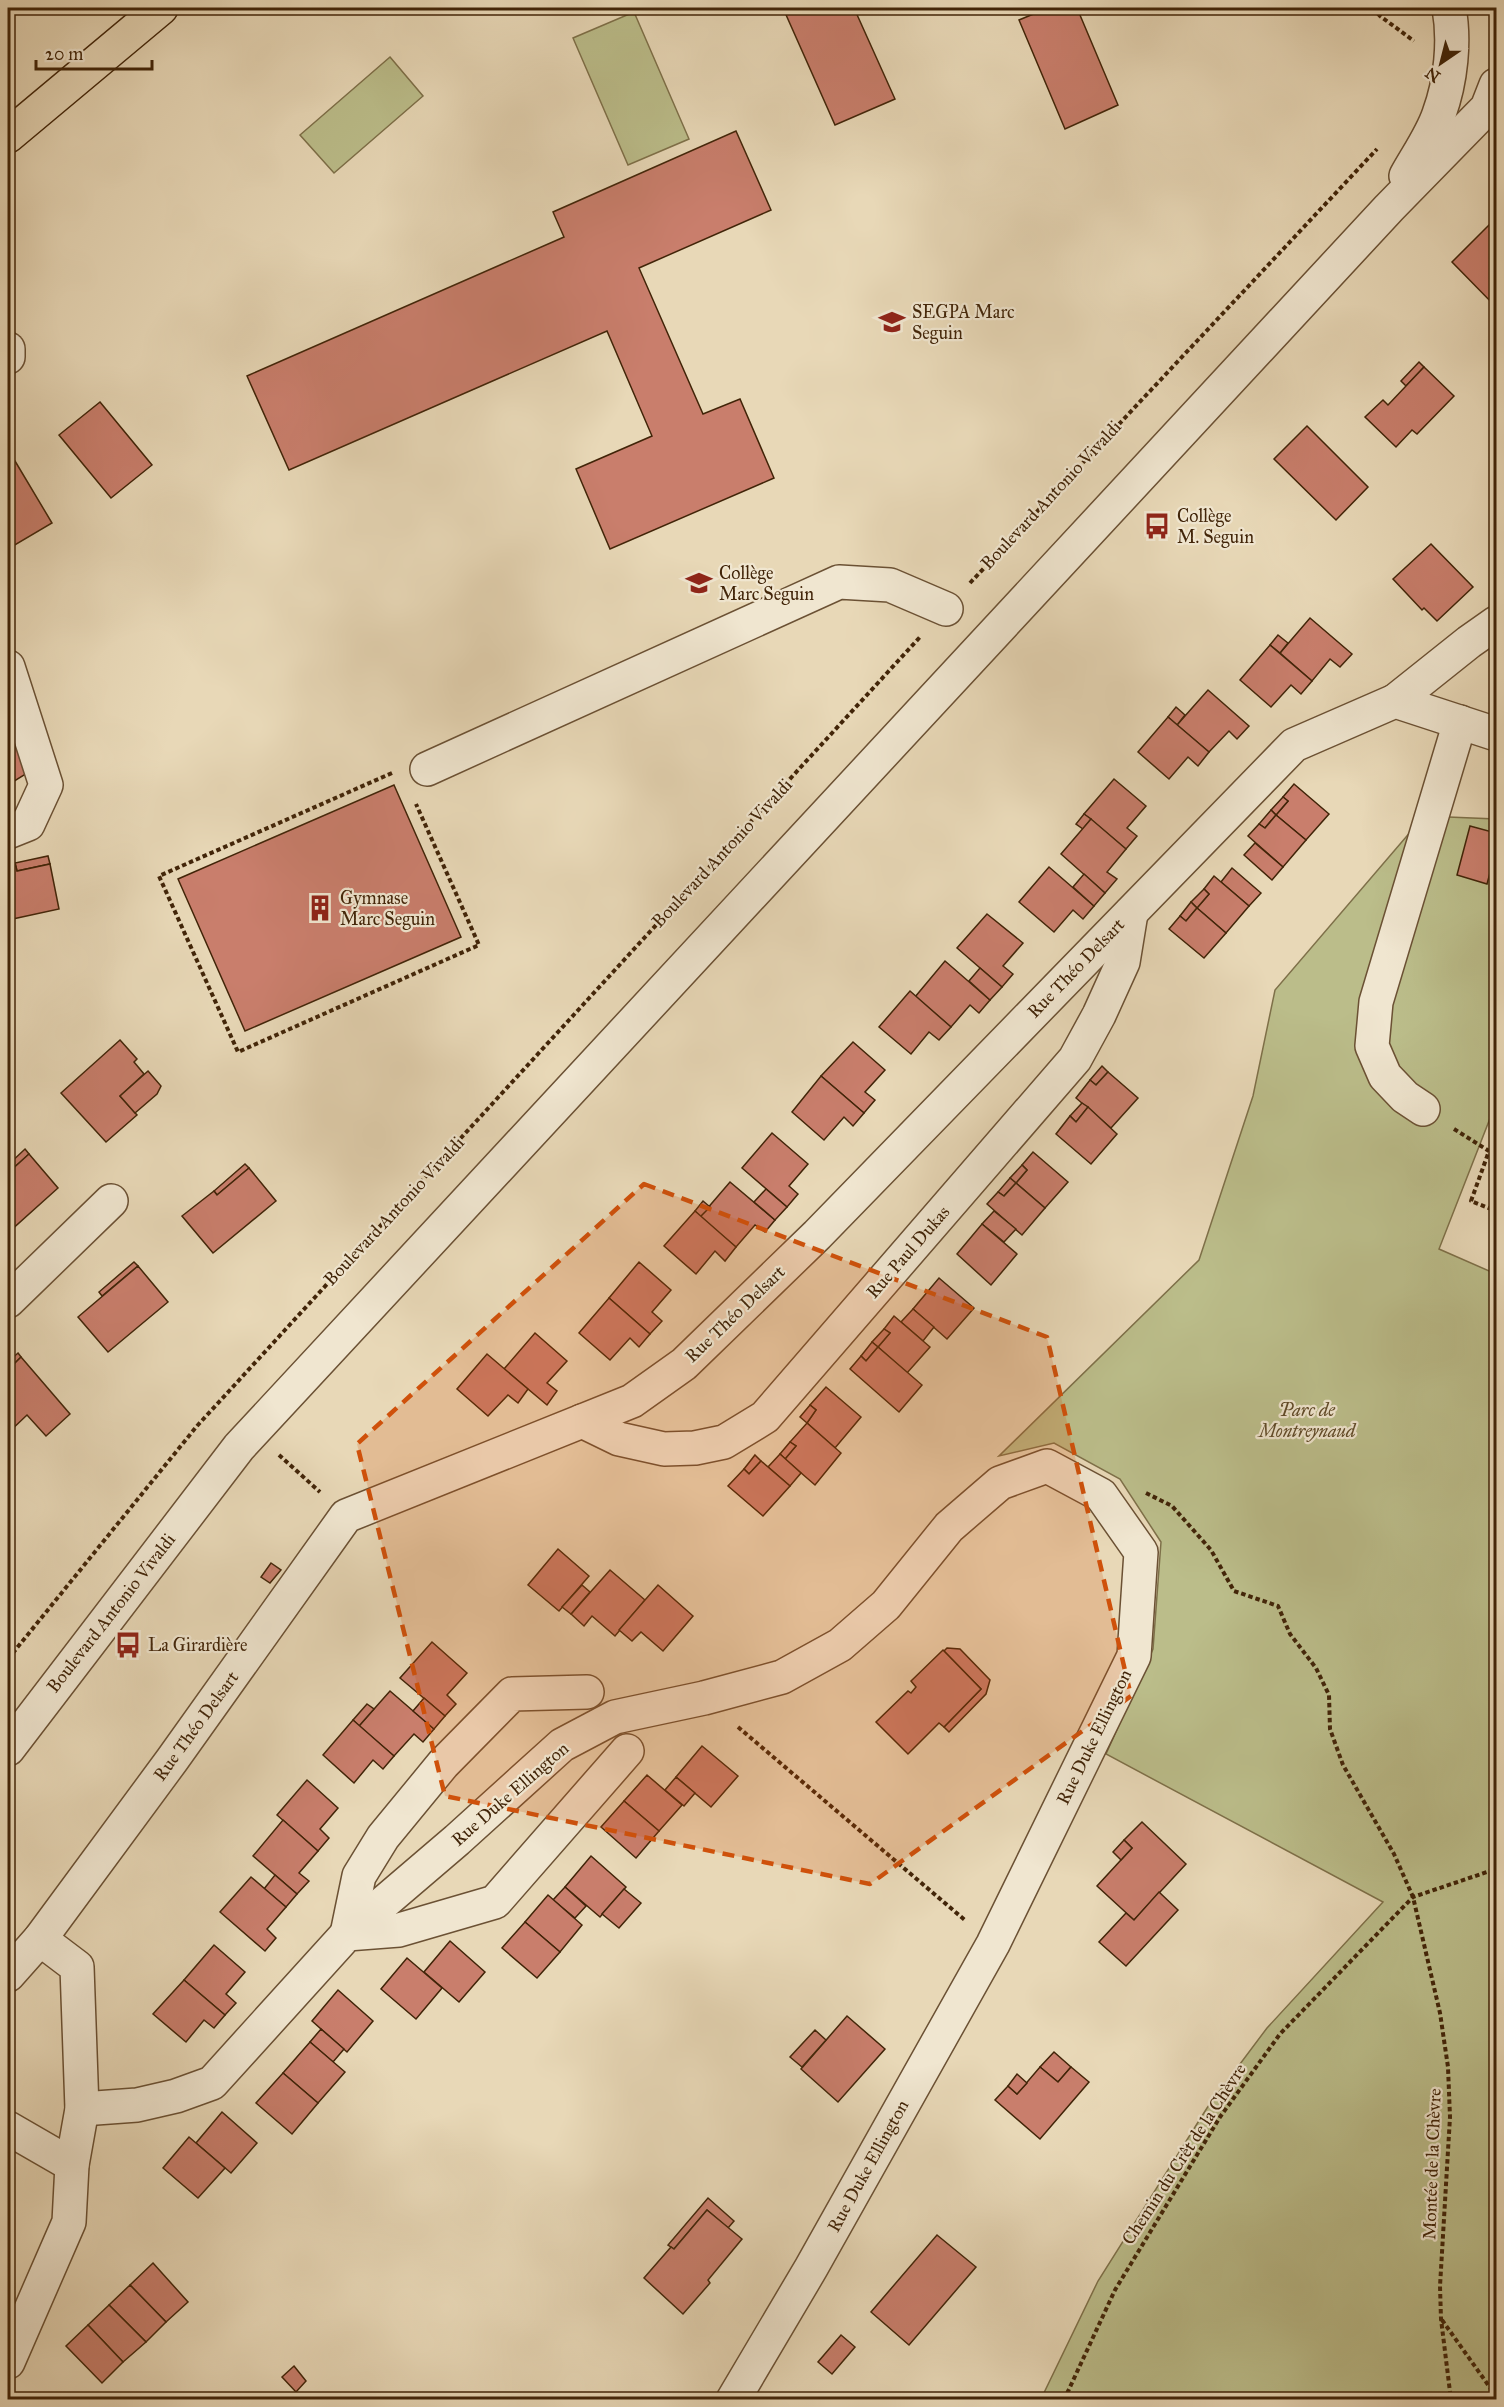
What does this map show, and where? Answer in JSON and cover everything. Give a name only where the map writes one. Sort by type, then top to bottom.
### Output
[{"type":"main road","points":[[8,136],[161,8]]},
{"type":"street","name":"Boulevard Antonio Vivaldi","points":[[1389,208],[1439,114],[1452,55],[1453,29],[1449,8]]},
{"type":"street","name":"Boulevard Antonio Vivaldi","points":[[8,1749],[239,1447],[1389,208],[1487,127],[1487,108],[1497,85]]},
{"type":"street","points":[[8,349],[8,357]]},
{"type":"street","points":[[428,769],[839,582],[890,585],[946,609]]},
{"type":"street","name":"Rue Théo Delsart","points":[[8,1975],[40,1939],[346,1516],[632,1401],[684,1364],[817,1235],[1294,745],[1395,702],[1469,642],[1497,623]]},
{"type":"street","points":[[8,667],[46,785],[28,824],[8,832]]},
{"type":"street","points":[[1395,702],[1497,734]]},
{"type":"street","points":[[1423,1109],[1405,1097],[1385,1076],[1372,1046],[1376,1002],[1460,722]]},
{"type":"street","name":"Rue Paul Dukas","points":[[582,1421],[619,1439],[664,1449],[695,1448],[724,1442],[765,1417],[1075,1059],[1099,1015],[1123,962],[1131,913]]},
{"type":"street","points":[[8,1301],[111,1201]]},
{"type":"street","name":"Rue Duke Ellington","points":[[82,2109],[137,2104],[176,2096],[212,2083],[347,1934],[457,1840],[562,1745],[615,1717],[704,1698],[782,1677],[840,1645],[886,1605],[949,1527],[1000,1483],[1047,1466],[1101,1496],[1141,1552],[1134,1656],[993,1944],[811,2268],[733,2400]]},
{"type":"street","points":[[587,1692],[512,1694],[443,1764],[383,1837],[358,1875],[347,1934],[399,1930],[495,1902],[627,1751]]},
{"type":"street","points":[[8,2362],[69,2222],[72,2165],[82,2109],[77,1967],[40,1939]]},
{"type":"street","points":[[8,2128],[72,2165]]},
{"type":"path","points":[[1373,8],[1413,41],[1452,55]]},
{"type":"path","name":"Boulevard Antonio Vivaldi","points":[[8,1659],[197,1426],[1067,477],[1383,142]]},
{"type":"path","points":[[415,800],[479,945],[238,1052],[159,876],[401,769],[428,769]]},
{"type":"path","points":[[1423,1109],[1489,1151],[1471,1201],[1497,1211]]},
{"type":"path","points":[[255,1432],[346,1516]]},
{"type":"path","name":"Montée de la Chèvre","points":[[1144,1492],[1172,1506],[1211,1550],[1234,1591],[1278,1606],[1290,1635],[1317,1668],[1329,1695],[1330,1729],[1343,1765],[1394,1854],[1413,1897],[1440,2013],[1448,2067],[1450,2117],[1440,2286],[1441,2319],[1451,2400]]},
{"type":"path","points":[[733,1723],[993,1944]]},
{"type":"path","points":[[1413,1897],[1497,1869]]},
{"type":"path","name":"Chemin du Crêt de la Chèvre","points":[[1064,2400],[1115,2290],[1220,2117],[1280,2034],[1413,1897]]},
{"type":"path","points":[[1441,2319],[1497,2396]]},
{"type":"highlighted area","points":[[644,1184],[1047,1337],[1131,1696],[870,1884],[445,1796],[357,1444]]},
{"type":"green space","points":[[634,12],[689,139],[628,165],[573,38]]},
{"type":"green space","points":[[390,57],[423,96],[334,173],[300,135]]},
{"type":"green space","name":"Parc de Montreynaud","points":[[1424,816],[1496,819],[1496,1103],[1439,1249],[1496,1274],[1496,2399],[1041,2399],[1098,2281],[1207,2108],[1267,2028],[1383,1902],[1106,1754],[1153,1649],[1161,1542],[1120,1479],[1054,1443],[999,1456],[1199,1260],[1253,1096],[1275,990]]},
{"type":"building","points":[[783,8],[854,8],[895,99],[835,125]]},
{"type":"building","points":[[1048,8],[1077,8],[1118,105],[1065,129],[1019,20]]},
{"type":"building","points":[[736,131],[771,210],[639,268],[703,414],[740,399],[774,478],[610,549],[576,469],[652,436],[607,331],[289,470],[247,376],[564,237],[553,212]]},
{"type":"building","points":[[1489,225],[1496,232],[1496,307],[1452,262]]},
{"type":"building","points":[[1419,362],[1424,367],[1406,386],[1401,381]]},
{"type":"building","points":[[1424,367],[1454,396],[1417,434],[1412,430],[1396,447],[1365,417],[1383,400],[1388,405]]},
{"type":"building","points":[[100,402],[152,465],[111,498],[59,435]]},
{"type":"building","points":[[1307,426],[1368,487],[1336,520],[1274,459]]},
{"type":"building","points":[[15,461],[52,523],[8,549],[8,466]]},
{"type":"building","points":[[1431,544],[1473,587],[1437,621],[1424,608],[1422,610],[1393,579]]},
{"type":"building","points":[[1310,618],[1352,654],[1340,667],[1330,659],[1312,681],[1280,653]]},
{"type":"building","points":[[1278,635],[1288,643],[1280,653],[1270,645]]},
{"type":"building","points":[[1270,645],[1312,681],[1301,694],[1291,685],[1271,707],[1240,680]]},
{"type":"building","points":[[1208,690],[1249,726],[1237,739],[1229,731],[1209,752],[1177,725]]},
{"type":"building","points":[[1176,707],[1185,715],[1177,725],[1168,717]]},
{"type":"building","points":[[1168,717],[1209,752],[1198,766],[1188,757],[1169,779],[1138,752]]},
{"type":"building","points":[[20,738],[29,772],[8,785],[8,745]]},
{"type":"building","points":[[1114,779],[1146,806],[1127,828],[1137,836],[1126,849],[1084,814]]},
{"type":"building","points":[[1294,784],[1329,814],[1306,840],[1276,815],[1288,801],[1283,797]]},
{"type":"building","name":"Gymnase Marc Seguin","points":[[394,785],[461,937],[245,1031],[178,879]]},
{"type":"building","points":[[1283,797],[1288,801],[1276,815],[1271,810]]},
{"type":"building","points":[[1271,810],[1276,815],[1265,828],[1259,824]]},
{"type":"building","points":[[1084,814],[1091,819],[1083,829],[1076,824]]},
{"type":"building","points":[[1276,815],[1306,840],[1283,867],[1248,836],[1259,824],[1265,828]]},
{"type":"building","points":[[1091,819],[1126,849],[1107,872],[1117,879],[1105,893],[1061,854]]},
{"type":"building","points":[[1470,826],[1496,833],[1496,870],[1491,869],[1487,884],[1457,875]]},
{"type":"building","points":[[1255,843],[1283,867],[1272,880],[1244,855]]},
{"type":"building","points":[[48,856],[50,864],[17,871],[15,863]]},
{"type":"building","points":[[15,863],[17,871],[50,864],[59,909],[8,920],[8,864]]},
{"type":"building","points":[[1049,867],[1094,906],[1083,919],[1073,910],[1054,932],[1019,902]]},
{"type":"building","points":[[1232,868],[1261,893],[1249,906],[1221,882]]},
{"type":"building","points":[[1084,874],[1105,893],[1094,906],[1073,887]]},
{"type":"building","points":[[1214,876],[1249,906],[1226,933],[1197,908],[1209,894],[1204,889]]},
{"type":"building","points":[[1204,889],[1209,894],[1197,908],[1191,902]]},
{"type":"building","points":[[1191,902],[1197,908],[1186,921],[1180,916]]},
{"type":"building","points":[[1197,908],[1226,933],[1204,958],[1169,929],[1180,916],[1186,921]]},
{"type":"building","points":[[987,914],[1023,943],[1003,966],[1013,974],[1002,987],[957,948]]},
{"type":"building","points":[[945,961],[990,1000],[979,1013],[970,1005],[951,1027],[915,997]]},
{"type":"building","points":[[980,968],[1002,987],[990,1000],[969,981]]},
{"type":"building","points":[[910,991],[951,1027],[939,1040],[929,1032],[911,1054],[879,1027]]},
{"type":"building","points":[[120,1040],[137,1059],[134,1062],[144,1074],[120,1096],[137,1115],[106,1142],[61,1093]]},
{"type":"building","points":[[853,1042],[885,1070],[865,1092],[875,1100],[864,1113],[821,1076]]},
{"type":"building","points":[[1102,1066],[1108,1072],[1096,1085],[1090,1080]]},
{"type":"building","points":[[148,1071],[161,1086],[157,1094],[135,1113],[120,1096]]},
{"type":"building","points":[[1108,1072],[1138,1098],[1111,1128],[1076,1098],[1090,1080],[1096,1085]]},
{"type":"building","points":[[821,1076],[864,1113],[853,1126],[844,1117],[824,1140],[792,1112]]},
{"type":"building","points":[[1082,1103],[1088,1107],[1076,1122],[1070,1116]]},
{"type":"building","points":[[1088,1107],[1117,1134],[1091,1164],[1056,1134],[1070,1116],[1076,1122]]},
{"type":"building","points":[[772,1133],[808,1164],[789,1186],[798,1194],[787,1207],[742,1168]]},
{"type":"building","points":[[25,1149],[29,1154],[8,1173],[8,1165]]},
{"type":"building","points":[[1033,1152],[1068,1182],[1045,1208],[1016,1183],[1027,1170],[1022,1165]]},
{"type":"building","points":[[29,1154],[58,1188],[10,1231],[8,1228],[8,1173]]},
{"type":"building","points":[[245,1164],[249,1168],[217,1195],[214,1191]]},
{"type":"building","points":[[1022,1165],[1027,1170],[1016,1183],[1010,1178]]},
{"type":"building","points":[[249,1168],[276,1201],[213,1253],[182,1216],[214,1191],[217,1195]]},
{"type":"building","points":[[1010,1178],[1016,1183],[1004,1196],[998,1192]]},
{"type":"building","points":[[730,1182],[775,1220],[765,1232],[755,1225],[736,1247],[700,1217]]},
{"type":"building","points":[[1016,1183],[1045,1208],[1022,1235],[987,1204],[998,1192],[1004,1196]]},
{"type":"building","points":[[766,1189],[787,1207],[775,1220],[754,1202]]},
{"type":"building","points":[[703,1201],[710,1207],[700,1217],[695,1211]]},
{"type":"building","points":[[695,1211],[736,1247],[725,1261],[715,1251],[696,1274],[664,1246]]},
{"type":"building","points":[[994,1211],[1016,1229],[1004,1242],[982,1224]]},
{"type":"building","points":[[982,1224],[1017,1254],[991,1285],[957,1254]]},
{"type":"building","points":[[134,1262],[138,1266],[102,1296],[99,1292]]},
{"type":"building","points":[[639,1262],[671,1290],[652,1312],[662,1321],[650,1334],[609,1298]]},
{"type":"building","points":[[138,1266],[168,1302],[108,1352],[78,1317]]},
{"type":"building","points":[[939,1278],[974,1308],[947,1339],[913,1309]]},
{"type":"building","points":[[609,1298],[650,1334],[639,1347],[630,1338],[610,1360],[579,1333]]},
{"type":"building","points":[[913,1309],[934,1327],[923,1341],[901,1322]]},
{"type":"building","points":[[894,1316],[930,1347],[907,1373],[878,1347],[890,1333],[884,1329]]},
{"type":"building","points":[[884,1329],[890,1333],[878,1347],[872,1342]]},
{"type":"building","points":[[535,1333],[567,1361],[547,1383],[557,1391],[547,1405],[504,1369]]},
{"type":"building","points":[[872,1342],[878,1347],[866,1361],[861,1356]]},
{"type":"building","points":[[878,1347],[922,1385],[899,1412],[850,1369],[861,1356],[866,1361]]},
{"type":"building","points":[[18,1353],[21,1357],[8,1370],[8,1362]]},
{"type":"building","points":[[487,1354],[528,1389],[518,1403],[508,1395],[488,1416],[457,1389]]},
{"type":"building","points":[[21,1357],[70,1414],[46,1436],[27,1415],[8,1433],[8,1370]]},
{"type":"building","points":[[826,1387],[861,1417],[835,1448],[807,1423],[816,1410],[810,1405]]},
{"type":"building","points":[[810,1405],[816,1410],[807,1423],[800,1417]]},
{"type":"building","points":[[807,1423],[841,1453],[815,1485],[785,1459],[796,1446],[790,1442]]},
{"type":"building","points":[[790,1442],[796,1446],[785,1459],[780,1454]]},
{"type":"building","points":[[780,1454],[801,1473],[790,1486],[768,1467]]},
{"type":"building","points":[[755,1455],[761,1461],[749,1474],[744,1469]]},
{"type":"building","points":[[761,1461],[790,1486],[763,1516],[728,1486],[744,1469],[749,1474]]},
{"type":"building","points":[[558,1549],[589,1576],[559,1611],[528,1585]]},
{"type":"building","points":[[271,1563],[281,1570],[270,1583],[261,1577]]},
{"type":"building","points":[[610,1570],[645,1600],[615,1636],[592,1616],[584,1626],[571,1614]]},
{"type":"building","points":[[582,1585],[590,1592],[571,1614],[562,1607]]},
{"type":"building","points":[[658,1585],[693,1616],[663,1651],[641,1632],[632,1641],[619,1630]]},
{"type":"building","points":[[432,1642],[467,1673],[447,1695],[456,1704],[445,1716],[400,1678]]},
{"type":"building","points":[[947,1648],[960,1649],[990,1680],[986,1694],[949,1732],[944,1727],[981,1689],[944,1651]]},
{"type":"building","points":[[943,1650],[981,1689],[944,1727],[939,1723],[908,1754],[876,1722],[908,1691],[911,1693],[916,1687],[911,1681]]},
{"type":"building","points":[[390,1691],[434,1729],[423,1742],[414,1734],[394,1756],[359,1726]]},
{"type":"building","points":[[424,1698],[445,1716],[434,1729],[413,1711]]},
{"type":"building","points":[[367,1704],[374,1709],[359,1726],[353,1720]]},
{"type":"building","points":[[353,1720],[394,1756],[383,1769],[373,1760],[354,1783],[323,1755]]},
{"type":"building","points":[[702,1746],[738,1776],[711,1807],[676,1777]]},
{"type":"building","points":[[647,1775],[682,1805],[659,1831],[624,1801]]},
{"type":"building","points":[[676,1777],[695,1793],[684,1806],[665,1790]]},
{"type":"building","points":[[307,1780],[338,1808],[320,1829],[329,1838],[318,1851],[277,1815]]},
{"type":"building","points":[[624,1801],[659,1831],[636,1858],[601,1827]]},
{"type":"building","points":[[283,1820],[318,1851],[299,1873],[309,1881],[297,1894],[253,1856]]},
{"type":"building","points":[[1142,1822],[1186,1864],[1134,1920],[1097,1886],[1132,1848],[1124,1840]]},
{"type":"building","points":[[1124,1840],[1132,1848],[1121,1860],[1113,1852]]},
{"type":"building","points":[[591,1856],[626,1887],[600,1917],[565,1887]]},
{"type":"building","points":[[275,1875],[297,1894],[286,1907],[264,1889]]},
{"type":"building","points":[[251,1877],[286,1907],[267,1929],[276,1938],[265,1951],[220,1912]]},
{"type":"building","points":[[565,1887],[586,1906],[575,1918],[553,1900]]},
{"type":"building","points":[[624,1889],[641,1903],[619,1928],[602,1914]]},
{"type":"building","points":[[1159,1892],[1178,1910],[1126,1966],[1099,1942],[1126,1913],[1134,1920]]},
{"type":"building","points":[[548,1895],[582,1925],[560,1952],[525,1922]]},
{"type":"building","points":[[525,1922],[560,1952],[537,1978],[502,1948]]},
{"type":"building","points":[[450,1941],[485,1972],[459,2002],[424,1972]]},
{"type":"building","points":[[214,1945],[245,1972],[226,1994],[236,2003],[225,2015],[184,1980]]},
{"type":"building","points":[[407,1958],[442,1988],[416,2019],[381,1989]]},
{"type":"building","points":[[184,1980],[225,2015],[214,2028],[204,2020],[186,2042],[153,2014]]},
{"type":"building","points":[[338,1990],[373,2021],[347,2052],[312,2021]]},
{"type":"building","points":[[847,2016],[885,2049],[838,2102],[801,2069]]},
{"type":"building","points":[[321,2029],[344,2049],[333,2062],[310,2042]]},
{"type":"building","points":[[815,2030],[826,2040],[802,2067],[790,2057]]},
{"type":"building","points":[[310,2042],[345,2072],[318,2103],[283,2073]]},
{"type":"building","points":[[1054,2052],[1071,2067],[1058,2082],[1040,2067]]},
{"type":"building","points":[[1040,2067],[1058,2082],[1071,2067],[1089,2082],[1040,2139],[995,2100],[1008,2086],[1017,2094]]},
{"type":"building","points":[[283,2073],[318,2103],[292,2134],[256,2103]]},
{"type":"building","points":[[1017,2074],[1027,2083],[1017,2094],[1008,2086]]},
{"type":"building","points":[[222,2112],[257,2143],[231,2173],[196,2143]]},
{"type":"building","points":[[189,2137],[225,2168],[198,2198],[163,2168]]},
{"type":"building","points":[[708,2198],[734,2221],[728,2228],[707,2210],[674,2249],[668,2245]]},
{"type":"building","points":[[707,2210],[742,2239],[708,2280],[710,2283],[683,2314],[644,2278],[671,2247],[674,2249]]},
{"type":"building","points":[[937,2235],[976,2267],[909,2345],[871,2312]]},
{"type":"building","points":[[153,2263],[188,2302],[166,2322],[130,2285]]},
{"type":"building","points":[[130,2285],[166,2322],[146,2342],[109,2305]]},
{"type":"building","points":[[109,2305],[146,2342],[123,2362],[88,2325]]},
{"type":"building","points":[[88,2325],[123,2362],[102,2383],[66,2346]]},
{"type":"building","points":[[841,2335],[855,2347],[832,2374],[818,2362]]},
{"type":"building","points":[[294,2366],[306,2381],[296,2392],[282,2377]]},
{"type":"place","name":"SEGPA Marc Seguin","points":[[892,322]]},
{"type":"place","name":"Collège M. Seguin","points":[[1157,526]]},
{"type":"place","name":"Collège Marc Seguin","points":[[699,583]]},
{"type":"place","name":"Gymnase Marc Seguin","points":[[320,908]]},
{"type":"place","name":"La Girardière","points":[[128,1645]]}]
